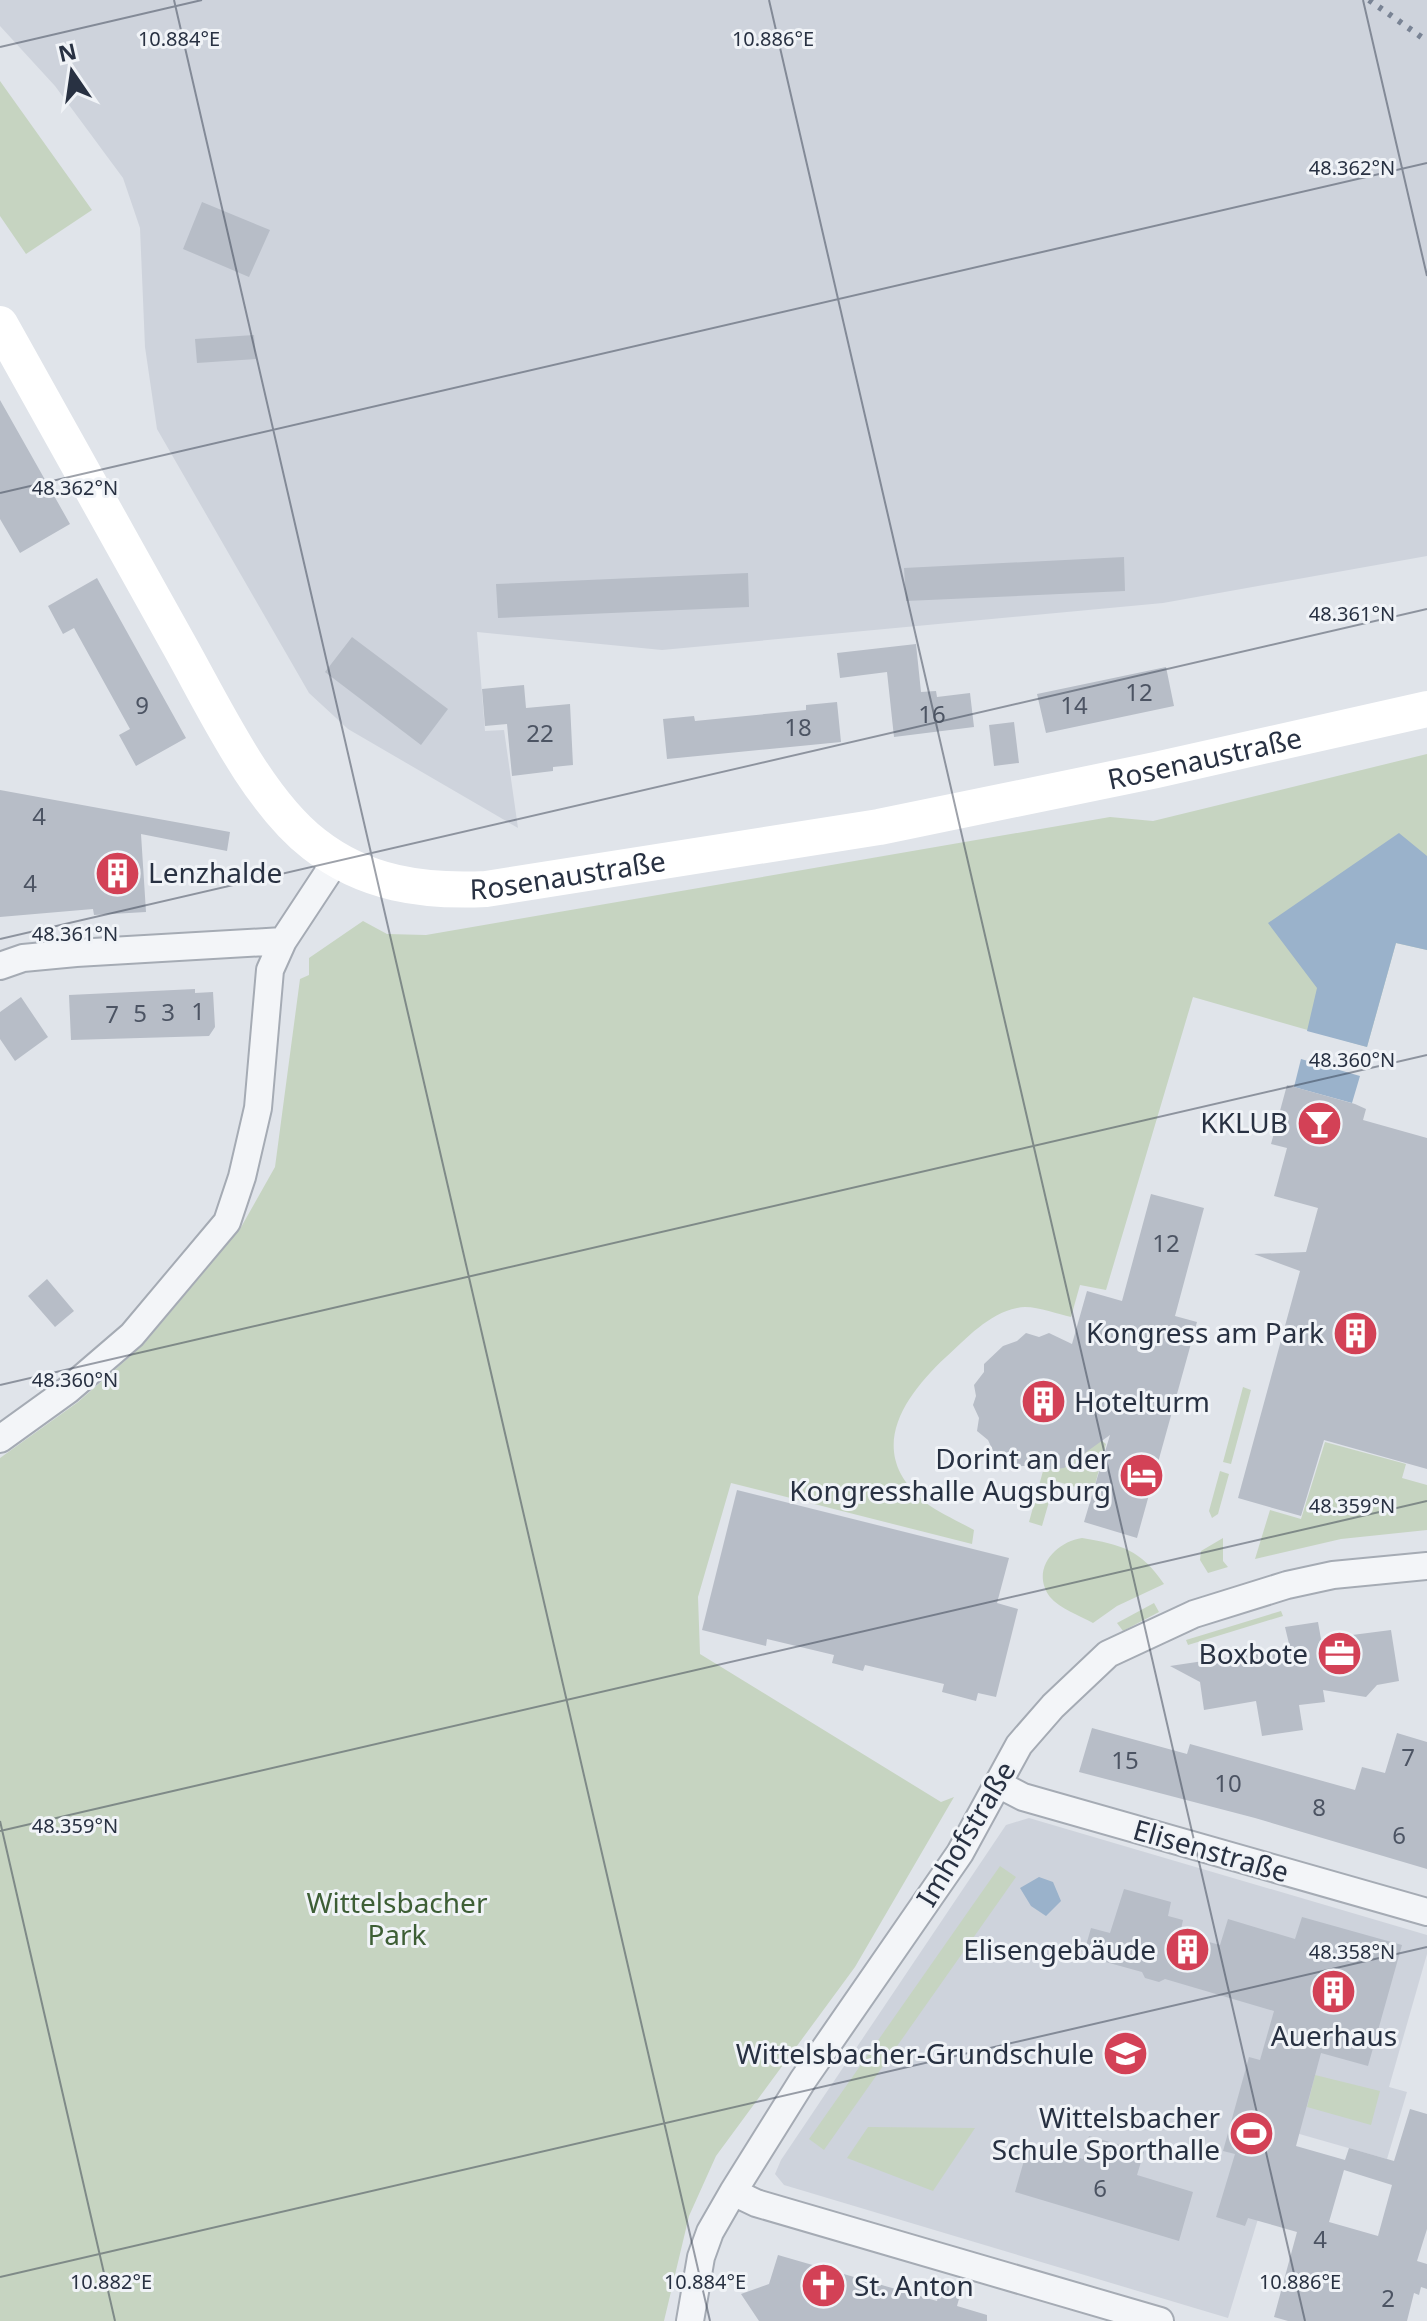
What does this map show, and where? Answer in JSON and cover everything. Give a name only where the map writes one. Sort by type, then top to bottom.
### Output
[{"type":"main road","name":"Rosenaustraße","points":[[5,346],[239,751],[289,820],[314,844],[337,859],[396,885],[441,891],[486,889],[879,827],[1156,770],[1427,709]]},
{"type":"street","points":[[0,1439],[68,1390],[132,1335],[227,1222],[242,1177],[258,1108],[270,970],[283,941],[337,859]]},
{"type":"street","points":[[0,966],[23,958],[76,953],[283,941]]},
{"type":"street","name":"Imhofstraße","points":[[690,2321],[701,2257],[710,2232],[733,2192],[803,2080],[960,1853],[1019,1745],[1036,1725],[1108,1654],[1194,1614],[1287,1585],[1333,1575],[1427,1566]]},
{"type":"street","name":"Elisenstraße","points":[[998,1784],[1023,1797],[1427,1912]]},
{"type":"street","points":[[733,2192],[756,2203],[1160,2321]]},
{"type":"shaded area","points":[[0,0],[1427,0],[1427,556],[1163,603],[662,650],[477,632],[485,731],[504,730],[518,828],[348,729],[309,693],[157,429],[145,347],[140,228],[123,178],[55,86],[0,26]]},
{"type":"shaded area","name":"Wittelsbacher-Grundschule","points":[[1029,1818],[1427,1935],[1427,1954],[1389,2087],[1407,2092],[1387,2159],[1289,2131],[1271,2176],[1228,2318],[784,2185],[775,2174],[781,2160],[1006,1825]]},
{"type":"green space","points":[[0,81],[92,210],[26,254],[0,216]]},
{"type":"green space","name":"Wittelsbacher Park","points":[[1427,754],[1427,950],[1396,943],[1367,1047],[1193,997],[1106,1290],[1080,1285],[1071,1317],[1023,1307],[1006,1311],[987,1321],[930,1373],[904,1408],[896,1426],[894,1445],[897,1464],[907,1483],[925,1502],[974,1530],[972,1544],[731,1483],[698,1597],[700,1654],[941,1802],[954,1797],[855,1967],[716,2156],[689,2216],[664,2321],[0,2321],[0,1458],[78,1402],[143,1345],[240,1229],[275,1167],[300,979],[309,975],[309,958],[363,921],[387,934],[426,935],[1110,817],[1153,821]]},
{"type":"green space","points":[[1243,1387],[1251,1390],[1231,1464],[1223,1462]]},
{"type":"green space","points":[[1097,1437],[1106,1444],[1093,1492],[1055,1481],[1042,1526],[1029,1522],[1043,1471],[1080,1455]]},
{"type":"green space","points":[[1325,1442],[1406,1464],[1402,1478],[1427,1485],[1427,1530],[1341,1539],[1255,1559],[1270,1510],[1301,1519]]},
{"type":"green space","points":[[1220,1471],[1229,1474],[1218,1514],[1212,1518],[1209,1511]]},
{"type":"green space","points":[[1082,1538],[1129,1550],[1147,1563],[1164,1584],[1117,1606],[1093,1623],[1064,1608],[1050,1597],[1045,1587],[1044,1568],[1055,1551]]},
{"type":"green space","points":[[1223,1538],[1223,1561],[1228,1567],[1208,1573],[1200,1560],[1201,1551]]},
{"type":"green space","points":[[1154,1603],[1159,1612],[1123,1631],[1117,1623]]},
{"type":"green space","points":[[1281,1611],[1283,1616],[1188,1645],[1186,1640]]},
{"type":"green space","points":[[1000,1866],[1016,1877],[824,2150],[809,2139]]},
{"type":"green space","points":[[1315,2075],[1380,2091],[1371,2125],[1307,2107]]},
{"type":"green space","points":[[868,2127],[975,2128],[933,2191],[847,2158]]},
{"type":"water","points":[[1399,833],[1427,856],[1427,950],[1396,943],[1367,1047],[1307,1031],[1317,988],[1268,923]]},
{"type":"water","points":[[1301,1059],[1360,1076],[1352,1103],[1294,1087]]},
{"type":"water","points":[[1039,1877],[1053,1882],[1061,1901],[1046,1916],[1031,1906],[1020,1888]]},
{"type":"building","points":[[202,202],[270,230],[249,277],[183,249]]},
{"type":"building","points":[[254,335],[256,359],[197,363],[195,339]]},
{"type":"building","points":[[0,400],[70,524],[20,553],[0,519]]},
{"type":"building","points":[[1124,557],[1125,591],[906,601],[904,568]]},
{"type":"building","points":[[748,573],[749,607],[498,618],[496,584]]},
{"type":"building","points":[[97,578],[186,738],[136,766],[119,735],[130,729],[74,628],[63,634],[48,606]]},
{"type":"building","points":[[352,637],[448,709],[421,745],[325,672]]},
{"type":"building","points":[[916,644],[921,692],[936,691],[937,697],[970,693],[974,727],[894,737],[887,672],[840,678],[837,653]]},
{"type":"building","points":[[1166,667],[1174,706],[1046,733],[1037,694]]},
{"type":"building","points":[[524,685],[526,708],[570,704],[573,765],[512,776],[507,724],[485,726],[482,689]]},
{"type":"building","points":[[837,702],[841,742],[667,759],[663,719],[694,716],[695,721],[806,710],[806,705]]},
{"type":"building","points":[[1014,722],[1019,763],[994,766],[989,725]]},
{"type":"building","points":[[0,790],[230,832],[227,851],[141,834],[146,912],[94,915],[93,909],[0,917]]},
{"type":"building","points":[[195,989],[195,993],[213,992],[215,1027],[209,1036],[71,1040],[69,995]]},
{"type":"building","points":[[21,997],[48,1037],[15,1061],[0,1039],[0,1012]]},
{"type":"building","name":"Kongress am Park","points":[[1287,1085],[1355,1104],[1366,1109],[1363,1120],[1427,1138],[1427,1469],[1324,1440],[1301,1516],[1238,1498],[1300,1271],[1254,1254],[1306,1252],[1318,1208],[1274,1196],[1287,1148],[1271,1144]]},
{"type":"building","points":[[1151,1194],[1204,1208],[1175,1316],[1197,1322],[1137,1538],[1084,1522],[1110,1435],[1064,1468],[1036,1471],[1025,1466],[1012,1466],[1004,1456],[994,1453],[988,1440],[977,1431],[979,1418],[973,1405],[976,1396],[974,1385],[984,1372],[984,1364],[1003,1346],[1017,1341],[1026,1333],[1039,1337],[1049,1333],[1072,1344],[1087,1291],[1122,1301]]},
{"type":"building","points":[[47,1279],[74,1311],[55,1327],[28,1296]]},
{"type":"building","points":[[737,1490],[1009,1558],[997,1603],[1018,1609],[996,1697],[978,1693],[976,1701],[942,1692],[944,1684],[865,1665],[863,1671],[832,1663],[834,1655],[767,1639],[766,1646],[702,1630]]},
{"type":"building","points":[[1318,1622],[1321,1639],[1391,1630],[1399,1681],[1377,1685],[1366,1697],[1323,1690],[1325,1702],[1299,1705],[1303,1730],[1262,1736],[1256,1701],[1204,1710],[1200,1682],[1170,1666],[1290,1648],[1285,1627]]},
{"type":"building","points":[[1092,1728],[1187,1754],[1190,1744],[1355,1790],[1362,1767],[1385,1773],[1397,1733],[1427,1742],[1427,1869],[1255,1818],[1079,1772]]},
{"type":"building","points":[[1124,1889],[1171,1902],[1168,1916],[1183,1920],[1180,1934],[1220,1945],[1228,1919],[1295,1939],[1302,1917],[1402,1945],[1368,2066],[1321,2053],[1296,2146],[1345,2160],[1349,2148],[1394,2161],[1410,2109],[1427,2114],[1427,2229],[1417,2261],[1427,2264],[1427,2289],[1421,2287],[1419,2295],[1414,2293],[1407,2321],[1288,2321],[1274,2317],[1297,2232],[1248,2218],[1245,2226],[1216,2217],[1235,2154],[1223,2151],[1249,2057],[1260,2060],[1274,2011],[1165,1979],[1159,1982],[1145,1978],[1142,1972],[1102,1961],[1105,1954],[1085,1949],[1091,1928],[1110,1933]],"holes":[[[1344,2170],[1392,2185],[1378,2236],[1329,2222]]]},
{"type":"building","points":[[1089,2136],[1144,2152],[1137,2175],[1193,2192],[1179,2241],[1015,2192],[1029,2143],[1083,2159]]},
{"type":"building","name":"St. Anton","points":[[778,2255],[937,2301],[942,2282],[962,2288],[957,2306],[987,2315],[987,2321],[759,2321],[741,2294],[769,2284]]},
{"type":"railway","points":[[1369,0],[1427,41]]},
{"type":"place","name":"Lenzhalde","points":[[117,873]]},
{"type":"place","name":"KKLUB","points":[[1319,1123]]},
{"type":"place","name":"Kongress am Park","points":[[1355,1333]]},
{"type":"place","name":"Hotelturm","points":[[1043,1402]]},
{"type":"place","name":"Dorint an der Kongresshalle Augsburg","points":[[1142,1475]]},
{"type":"place","name":"Boxbote","points":[[1339,1654]]},
{"type":"place","name":"Elisengebäude","points":[[1187,1950]]},
{"type":"place","name":"Auerhaus","points":[[1334,1991]]},
{"type":"place","name":"Wittelsbacher-Grundschule","points":[[1125,2054]]},
{"type":"place","name":"Wittelsbacher Schule Sporthalle","points":[[1251,2134]]},
{"type":"place","name":"St. Anton","points":[[823,2286]]}]
